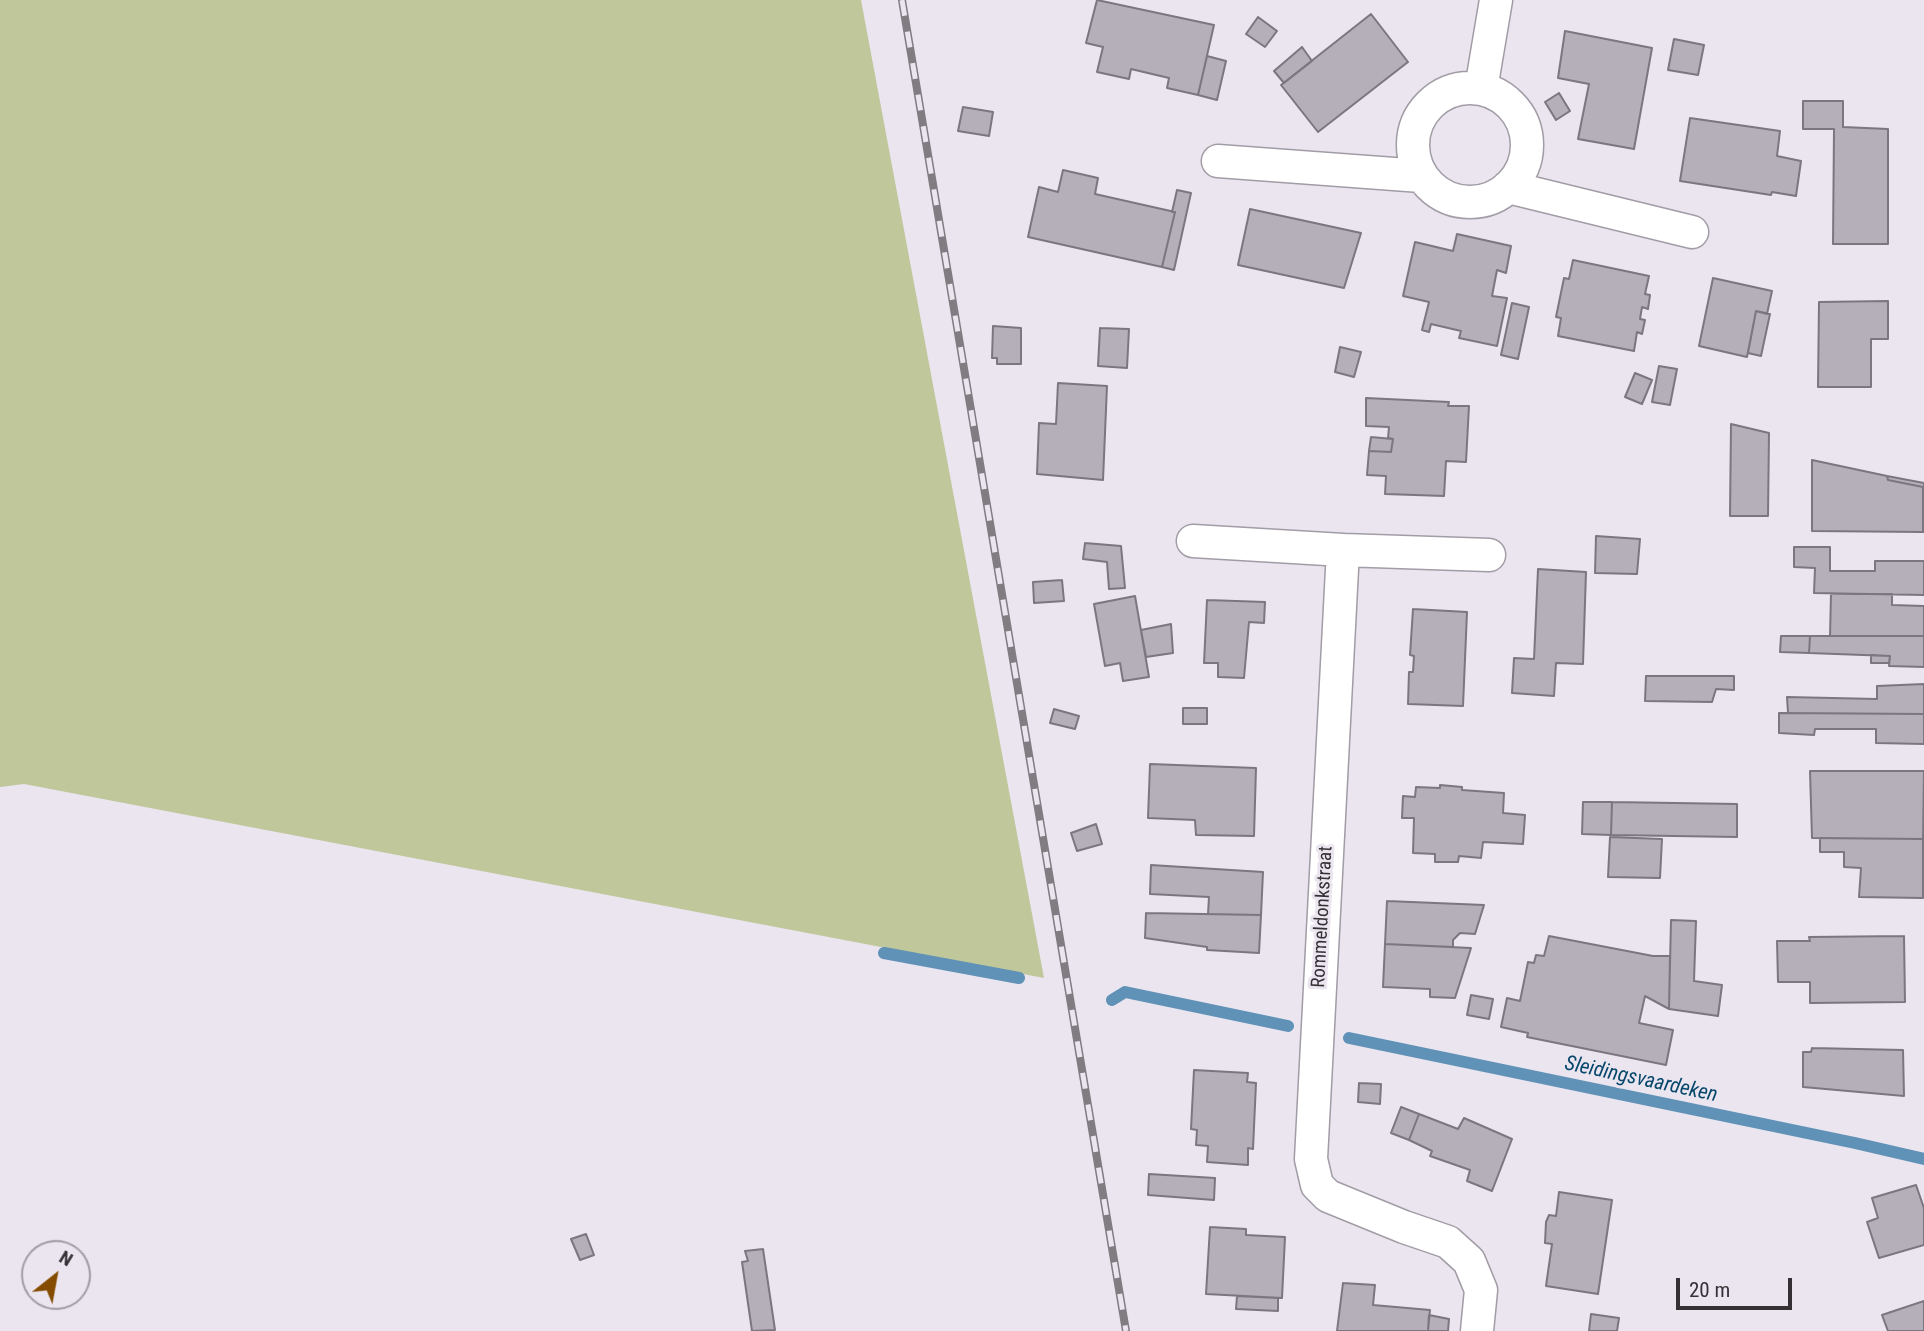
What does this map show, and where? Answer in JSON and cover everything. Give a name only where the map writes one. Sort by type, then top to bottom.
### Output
[{"type":"street","points":[[1481,89],[1496,0]]},
{"type":"street","points":[[1470,87],[1481,89],[1490,91],[1508,102],[1516,111],[1525,129],[1526,161],[1517,179],[1498,196],[1472,203],[1452,200],[1434,191],[1421,176],[1412,145],[1414,132],[1421,114],[1435,99],[1450,91],[1470,87]]},
{"type":"street","points":[[1217,161],[1421,176]]},
{"type":"street","points":[[1508,187],[1692,232]]},
{"type":"street","points":[[1193,541],[1489,555]]},
{"type":"street","name":"Rommeldonkstraat","points":[[1343,550],[1311,1159],[1317,1185],[1328,1196],[1448,1242],[1469,1261],[1481,1290],[1478,1331]]},
{"type":"green space","points":[[0,0],[861,0],[1044,978],[24,784],[0,787]]},
{"type":"building","points":[[1097,0],[1214,25],[1198,95],[1167,88],[1169,78],[1131,69],[1129,79],[1097,72],[1103,47],[1086,43]]},
{"type":"building","points":[[1371,14],[1408,62],[1318,132],[1281,85]]},
{"type":"building","points":[[1258,17],[1277,31],[1265,47],[1246,34]]},
{"type":"building","points":[[1565,31],[1652,48],[1634,149],[1578,139],[1589,84],[1558,78]]},
{"type":"building","points":[[1674,39],[1704,45],[1698,75],[1668,70]]},
{"type":"building","points":[[1302,47],[1312,61],[1284,83],[1274,71]]},
{"type":"building","points":[[1207,56],[1226,61],[1217,100],[1198,95]]},
{"type":"building","points":[[1559,93],[1570,111],[1556,120],[1545,102]]},
{"type":"building","points":[[1803,101],[1843,101],[1843,127],[1888,129],[1888,244],[1833,244],[1834,129],[1803,129]]},
{"type":"building","points":[[963,107],[993,112],[989,136],[958,131]]},
{"type":"building","points":[[1690,118],[1780,131],[1777,156],[1801,161],[1796,196],[1772,192],[1771,195],[1680,181]]},
{"type":"building","points":[[1063,170],[1098,178],[1095,194],[1175,212],[1162,267],[1028,237],[1039,187],[1058,192]]},
{"type":"building","points":[[1177,190],[1191,193],[1174,270],[1162,267],[1175,212],[1172,212]]},
{"type":"building","points":[[1250,209],[1361,233],[1344,288],[1238,265]]},
{"type":"building","points":[[1457,234],[1511,246],[1506,273],[1497,270],[1492,296],[1507,298],[1497,346],[1459,338],[1461,331],[1431,324],[1429,332],[1422,330],[1429,302],[1403,296],[1415,242],[1453,251]]},
{"type":"building","points":[[1573,260],[1649,276],[1645,294],[1650,295],[1648,309],[1642,307],[1640,319],[1645,320],[1642,334],[1637,332],[1634,351],[1558,336],[1561,318],[1556,317],[1564,278],[1569,279]]},
{"type":"building","points":[[1713,278],[1772,291],[1767,314],[1756,311],[1747,357],[1699,346]]},
{"type":"building","points":[[1888,301],[1888,339],[1871,339],[1871,387],[1818,387],[1819,302]]},
{"type":"building","points":[[1512,303],[1529,307],[1518,359],[1501,355]]},
{"type":"building","points":[[1756,311],[1770,314],[1761,356],[1748,353]]},
{"type":"building","points":[[993,326],[1021,328],[1021,364],[997,364],[997,358],[992,358]]},
{"type":"building","points":[[1100,328],[1129,329],[1127,368],[1098,366]]},
{"type":"building","points":[[1340,347],[1361,352],[1354,377],[1335,372]]},
{"type":"building","points":[[1659,366],[1677,369],[1670,405],[1652,402]]},
{"type":"building","points":[[1635,373],[1652,380],[1642,404],[1625,397]]},
{"type":"building","points":[[1058,383],[1107,386],[1103,480],[1037,474],[1039,423],[1056,424]]},
{"type":"building","points":[[1366,398],[1449,402],[1448,406],[1469,406],[1466,462],[1446,461],[1444,496],[1385,494],[1386,476],[1367,475],[1369,451],[1391,452],[1393,439],[1388,438],[1389,427],[1366,426]]},
{"type":"building","points":[[1731,424],[1769,433],[1768,516],[1730,516]]},
{"type":"building","points":[[1371,437],[1393,439],[1391,452],[1369,451]]},
{"type":"building","points":[[1812,460],[1887,476],[1888,480],[1923,487],[1923,532],[1812,531]]},
{"type":"building","points":[[1887,476],[1924,483],[1924,532],[1923,487],[1888,480]]},
{"type":"building","points":[[1596,536],[1640,539],[1637,574],[1595,573]]},
{"type":"building","points":[[1085,543],[1121,546],[1125,588],[1109,589],[1107,562],[1083,559]]},
{"type":"building","points":[[1794,547],[1830,547],[1830,571],[1875,571],[1875,561],[1924,561],[1924,595],[1814,593],[1815,568],[1794,567]]},
{"type":"building","points":[[1538,569],[1586,572],[1583,664],[1556,663],[1554,696],[1512,693],[1514,658],[1534,659]]},
{"type":"building","points":[[1062,580],[1064,601],[1034,603],[1033,582]]},
{"type":"building","points":[[1831,594],[1892,594],[1892,605],[1924,606],[1924,636],[1830,636]]},
{"type":"building","points":[[1135,596],[1149,677],[1123,681],[1120,663],[1105,666],[1094,604]]},
{"type":"building","points":[[1207,600],[1265,602],[1264,623],[1249,622],[1244,678],[1218,677],[1218,663],[1204,663]]},
{"type":"building","points":[[1413,609],[1467,612],[1463,706],[1408,704],[1409,672],[1413,672],[1414,656],[1410,655]]},
{"type":"building","points":[[1171,624],[1173,653],[1146,657],[1141,630]]},
{"type":"building","points":[[1781,636],[1810,636],[1809,653],[1780,652]]},
{"type":"building","points":[[1810,636],[1924,636],[1924,667],[1889,666],[1890,656],[1809,653]]},
{"type":"building","points":[[1871,655],[1890,656],[1889,663],[1871,663]]},
{"type":"building","points":[[1646,676],[1734,676],[1734,690],[1716,689],[1712,702],[1645,701]]},
{"type":"building","points":[[1924,684],[1924,714],[1788,713],[1787,697],[1877,699],[1877,686]]},
{"type":"building","points":[[1183,708],[1207,708],[1207,724],[1183,724]]},
{"type":"building","points":[[1054,709],[1079,716],[1075,729],[1050,723]]},
{"type":"building","points":[[1779,713],[1924,714],[1924,744],[1876,743],[1876,729],[1815,729],[1814,735],[1779,733]]},
{"type":"building","points":[[1150,764],[1256,768],[1254,836],[1196,835],[1195,820],[1148,818]]},
{"type":"building","points":[[1810,771],[1924,771],[1923,839],[1812,838]]},
{"type":"building","points":[[1440,785],[1462,787],[1462,790],[1504,793],[1503,813],[1525,815],[1523,844],[1483,842],[1481,858],[1459,856],[1458,862],[1435,862],[1435,854],[1413,853],[1414,818],[1402,818],[1403,796],[1415,797],[1416,787],[1440,788]]},
{"type":"building","points":[[1583,802],[1612,802],[1611,835],[1582,834]]},
{"type":"building","points":[[1612,802],[1737,804],[1737,837],[1611,835]]},
{"type":"building","points":[[1096,824],[1102,844],[1077,851],[1071,833]]},
{"type":"building","points":[[1610,837],[1662,839],[1660,878],[1608,877]]},
{"type":"building","points":[[1820,838],[1923,839],[1923,898],[1859,897],[1861,868],[1844,867],[1844,852],[1820,852]]},
{"type":"building","points":[[1151,865],[1263,872],[1261,915],[1208,914],[1209,897],[1150,894]]},
{"type":"building","points":[[1387,901],[1484,905],[1475,934],[1460,933],[1453,940],[1453,947],[1385,944]]},
{"type":"building","points":[[1146,913],[1261,915],[1259,953],[1207,950],[1207,947],[1145,938]]},
{"type":"building","points":[[1671,920],[1696,921],[1694,981],[1722,985],[1718,1016],[1669,1009]]},
{"type":"building","points":[[1549,936],[1653,956],[1670,956],[1669,1009],[1645,996],[1639,1023],[1673,1030],[1666,1065],[1527,1037],[1528,1033],[1501,1027],[1507,998],[1520,1001],[1528,962],[1534,963],[1536,955],[1544,956]]},
{"type":"building","points":[[1904,936],[1905,1002],[1810,1003],[1810,982],[1778,982],[1777,941],[1810,941],[1809,937]]},
{"type":"building","points":[[1385,944],[1471,948],[1455,998],[1430,997],[1430,989],[1383,987]]},
{"type":"building","points":[[1471,995],[1493,999],[1489,1019],[1467,1015]]},
{"type":"building","points":[[1812,1048],[1903,1050],[1904,1096],[1803,1087],[1803,1052],[1811,1052]]},
{"type":"building","points":[[1194,1070],[1248,1073],[1247,1082],[1256,1083],[1253,1149],[1248,1148],[1248,1165],[1207,1162],[1208,1146],[1196,1145],[1197,1130],[1191,1129]]},
{"type":"building","points":[[1359,1083],[1381,1084],[1380,1104],[1358,1102]]},
{"type":"building","points":[[1401,1107],[1419,1114],[1409,1140],[1391,1133]]},
{"type":"building","points":[[1419,1114],[1458,1129],[1464,1118],[1512,1139],[1492,1191],[1467,1181],[1470,1170],[1430,1156],[1432,1151],[1409,1140]]},
{"type":"building","points":[[1149,1174],[1215,1178],[1214,1200],[1148,1195]]},
{"type":"building","points":[[1916,1185],[1924,1208],[1924,1245],[1879,1258],[1867,1222],[1878,1218],[1872,1198]]},
{"type":"building","points":[[1559,1192],[1612,1200],[1598,1294],[1546,1286],[1552,1244],[1545,1243],[1546,1222],[1549,1215],[1556,1216]]},
{"type":"building","points":[[1210,1227],[1246,1229],[1246,1235],[1285,1237],[1282,1298],[1206,1294]]},
{"type":"building","points":[[586,1234],[594,1255],[580,1260],[571,1239]]},
{"type":"building","points":[[763,1249],[775,1330],[752,1331],[742,1262],[748,1261],[745,1251]]},
{"type":"building","points":[[1343,1283],[1375,1285],[1373,1305],[1430,1310],[1428,1331],[1337,1331]]},
{"type":"building","points":[[1237,1296],[1278,1298],[1278,1311],[1236,1309]]},
{"type":"building","points":[[1924,1301],[1924,1331],[1888,1331],[1882,1315]]},
{"type":"building","points":[[1591,1314],[1619,1318],[1617,1331],[1589,1331]]},
{"type":"building","points":[[1429,1315],[1449,1319],[1448,1331],[1428,1331]]},
{"type":"waterway","name":"Sleidingsvaardeken","points":[[884,953],[1019,978]]},
{"type":"waterway","name":"Sleidingsvaardeken","points":[[1112,1000],[1125,992],[1288,1026]]},
{"type":"waterway","name":"Sleidingsvaardeken","points":[[1349,1038],[1924,1159]]},
{"type":"railway","points":[[902,0],[1126,1331]]}]
